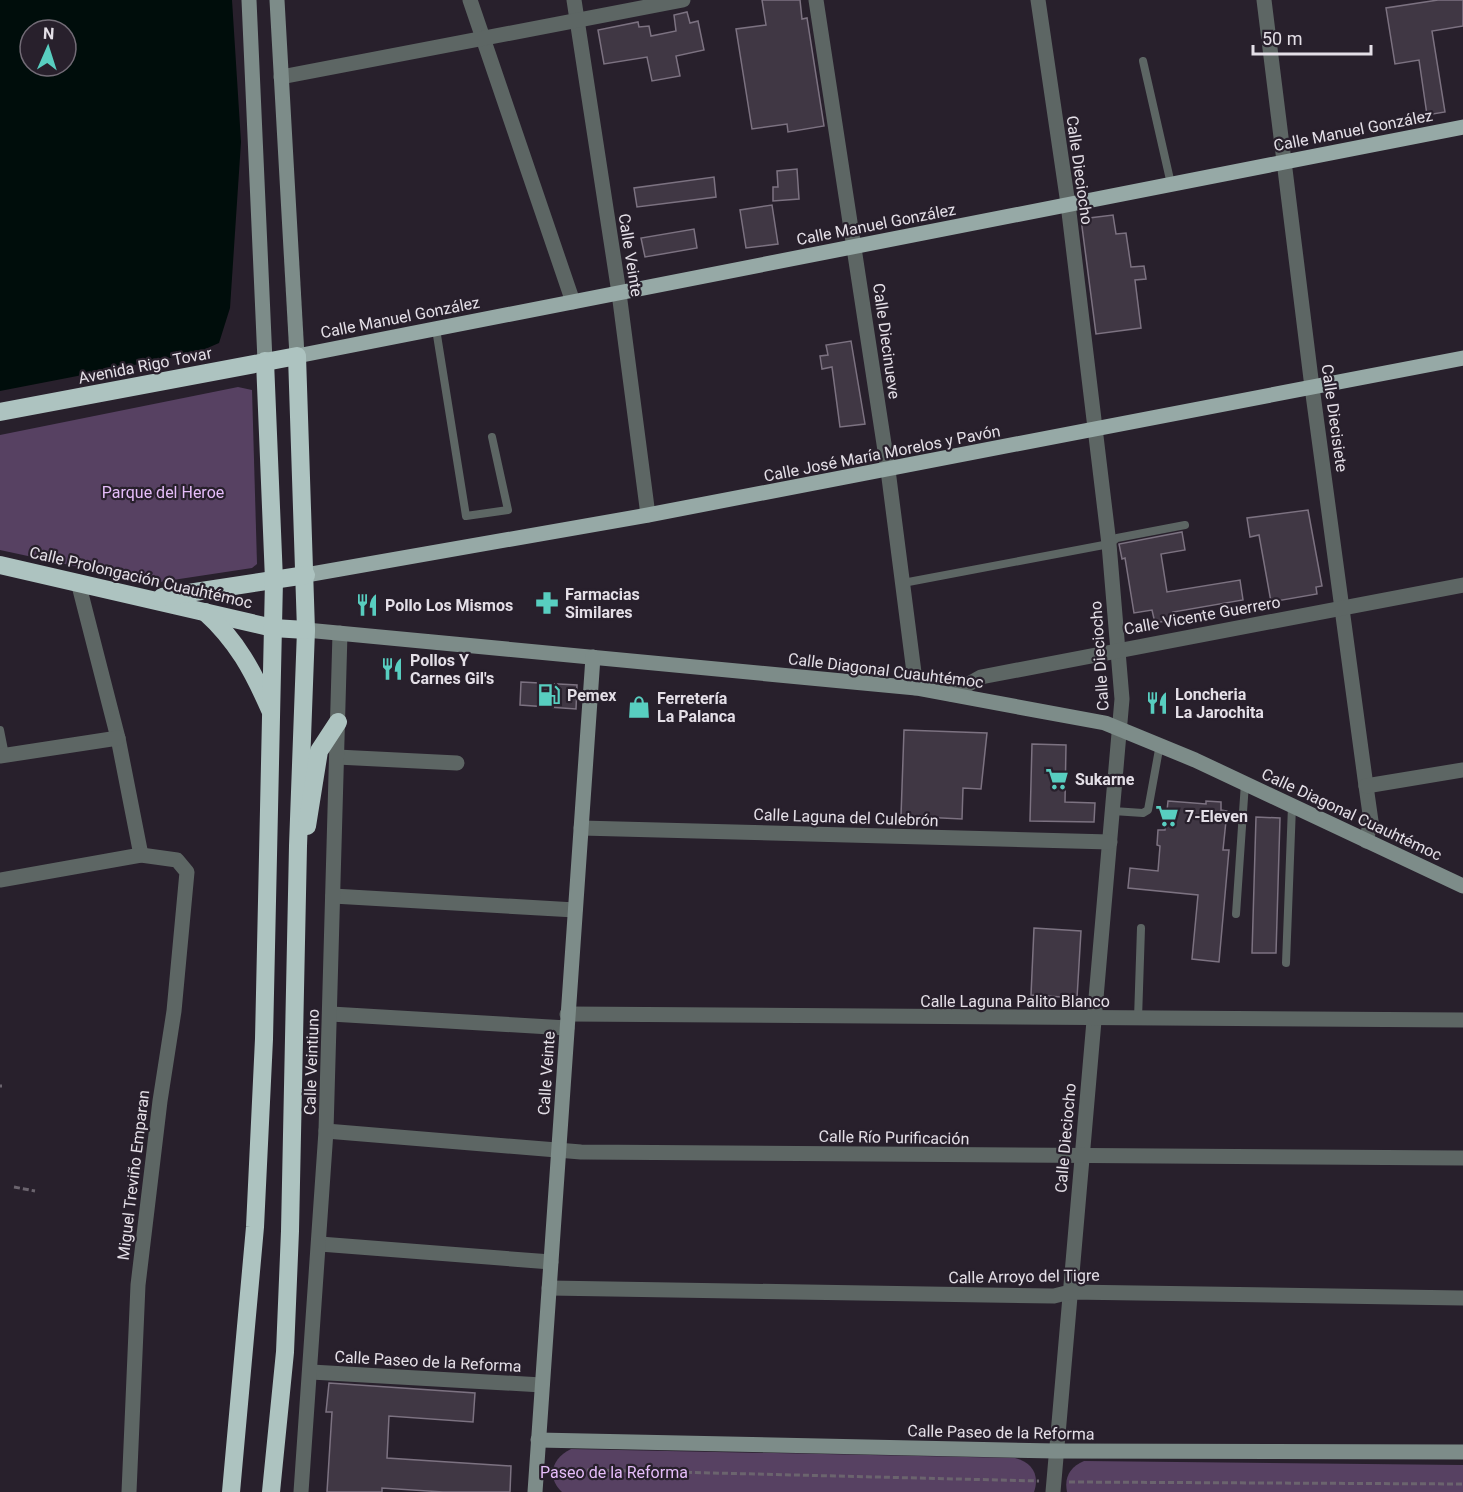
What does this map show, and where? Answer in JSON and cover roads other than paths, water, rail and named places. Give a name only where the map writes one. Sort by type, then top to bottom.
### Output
[{"type":"highway","name":"Avenida Rigo Tovar","points":[[0,412],[297,356]]},
{"type":"highway","points":[[271,1492],[285,1352],[290,1231],[298,846],[306,630],[306,575],[297,356]]},
{"type":"highway","points":[[231,1492],[255,1227],[273,716],[274,580],[265,361]]},
{"type":"highway","name":"Calle Prolongación Cuauhtémoc","points":[[0,565],[152,598],[273,628],[306,630]]},
{"type":"highway","points":[[152,598],[306,575]]},
{"type":"highway","points":[[204,611],[238,646],[252,668],[273,716]]},
{"type":"highway","points":[[298,846],[310,819],[319,751],[338,722]]},
{"type":"main road","points":[[249,0],[265,361]]},
{"type":"main road","points":[[277,0],[297,356]]},
{"type":"main road","name":"Calle Manuel González","points":[[297,356],[1463,127]]},
{"type":"main road","name":"Calle José María Morelos y Pavón","points":[[306,575],[648,516],[1463,358]]},
{"type":"main road","name":"Calle Diagonal Cuauhtémoc","points":[[306,630],[916,688],[1059,713],[1120,728],[1160,744],[1463,886]]},
{"type":"main road","name":"Calle Veinte","points":[[536,1492],[593,657]]},
{"type":"main road","name":"Calle Paseo de la Reforma","points":[[538,1440],[1055,1451],[1463,1452]]},
{"type":"street","points":[[470,0],[481,38],[573,302]]},
{"type":"street","name":"Calle Veinte","points":[[574,0],[619,292],[648,516]]},
{"type":"street","points":[[281,77],[683,0]]},
{"type":"street","name":"Calle Diecinueve","points":[[816,0],[888,470],[916,688]]},
{"type":"street","name":"Calle Dieciocho","points":[[1038,0],[1068,204],[1109,544],[1116,649],[1122,699],[1092,1020],[1053,1487]]},
{"type":"street","name":"Calle Diecisiete","points":[[1264,0],[1312,387],[1344,607],[1371,821],[1366,841]]},
{"type":"street","points":[[0,880],[141,855],[118,738],[78,582]]},
{"type":"street","name":"Calle Vicente Guerrero","points":[[951,694],[981,677],[1116,649],[1463,585]]},
{"type":"street","name":"Calle Veintiuno","points":[[301,1492],[320,1244],[326,1131],[340,633]]},
{"type":"street","points":[[3,756],[118,738]]},
{"type":"street","points":[[337,757],[457,763]]},
{"type":"street","points":[[1366,786],[1463,771]]},
{"type":"street","name":"Calle Laguna del Culebrón","points":[[581,828],[1110,842]]},
{"type":"street","name":"Miguel Treviño Emparan","points":[[129,1492],[138,1285],[174,1011],[187,872],[177,860],[141,855]]},
{"type":"street","points":[[333,896],[575,910]]},
{"type":"street","name":"Calle Laguna Palito Blanco","points":[[331,1014],[567,1021],[1463,1020]]},
{"type":"street","name":"Calle Río Purificación","points":[[326,1131],[592,1152],[1463,1158]]},
{"type":"street","points":[[320,1244],[551,1262]]},
{"type":"street","name":"Calle Arroyo del Tigre","points":[[549,1288],[1054,1296],[1070,1292],[1463,1298]]},
{"type":"street","name":"Calle Paseo de la Reforma","points":[[311,1372],[542,1385]]},
{"type":"lane","points":[[1143,61],[1171,184]]},
{"type":"lane","points":[[436,329],[466,516],[508,510],[492,437]]},
{"type":"lane","points":[[903,583],[1109,544],[1117,538],[1185,525]]},
{"type":"lane","points":[[0,730],[3,756]]},
{"type":"lane","points":[[1113,811],[1143,813],[1148,810],[1160,744]]},
{"type":"lane","points":[[1236,914],[1245,783]]},
{"type":"lane","points":[[1286,963],[1292,806]]},
{"type":"lane","points":[[1138,1019],[1141,928]]},
{"type":"place","name":"Farmacias Similares","points":[[547,603]]},
{"type":"place","name":"Pollo Los Mismos","points":[[367,605]]},
{"type":"place","name":"Pollos Y Carnes Gil's","points":[[392,669]]},
{"type":"place","name":"Pemex","points":[[549,695]]},
{"type":"place","name":"Loncheria La Jarochita","points":[[1157,703]]},
{"type":"place","name":"Ferretería La Palanca","points":[[639,707]]},
{"type":"place","name":"Sukarne","points":[[1057,779]]},
{"type":"place","name":"7-Eleven","points":[[1167,816]]},
{"type":"park label","name":"Parque del Heroe","points":[[163,492]]},
{"type":"park label","name":"Paseo de la Reforma","points":[[614,1472]]}]
